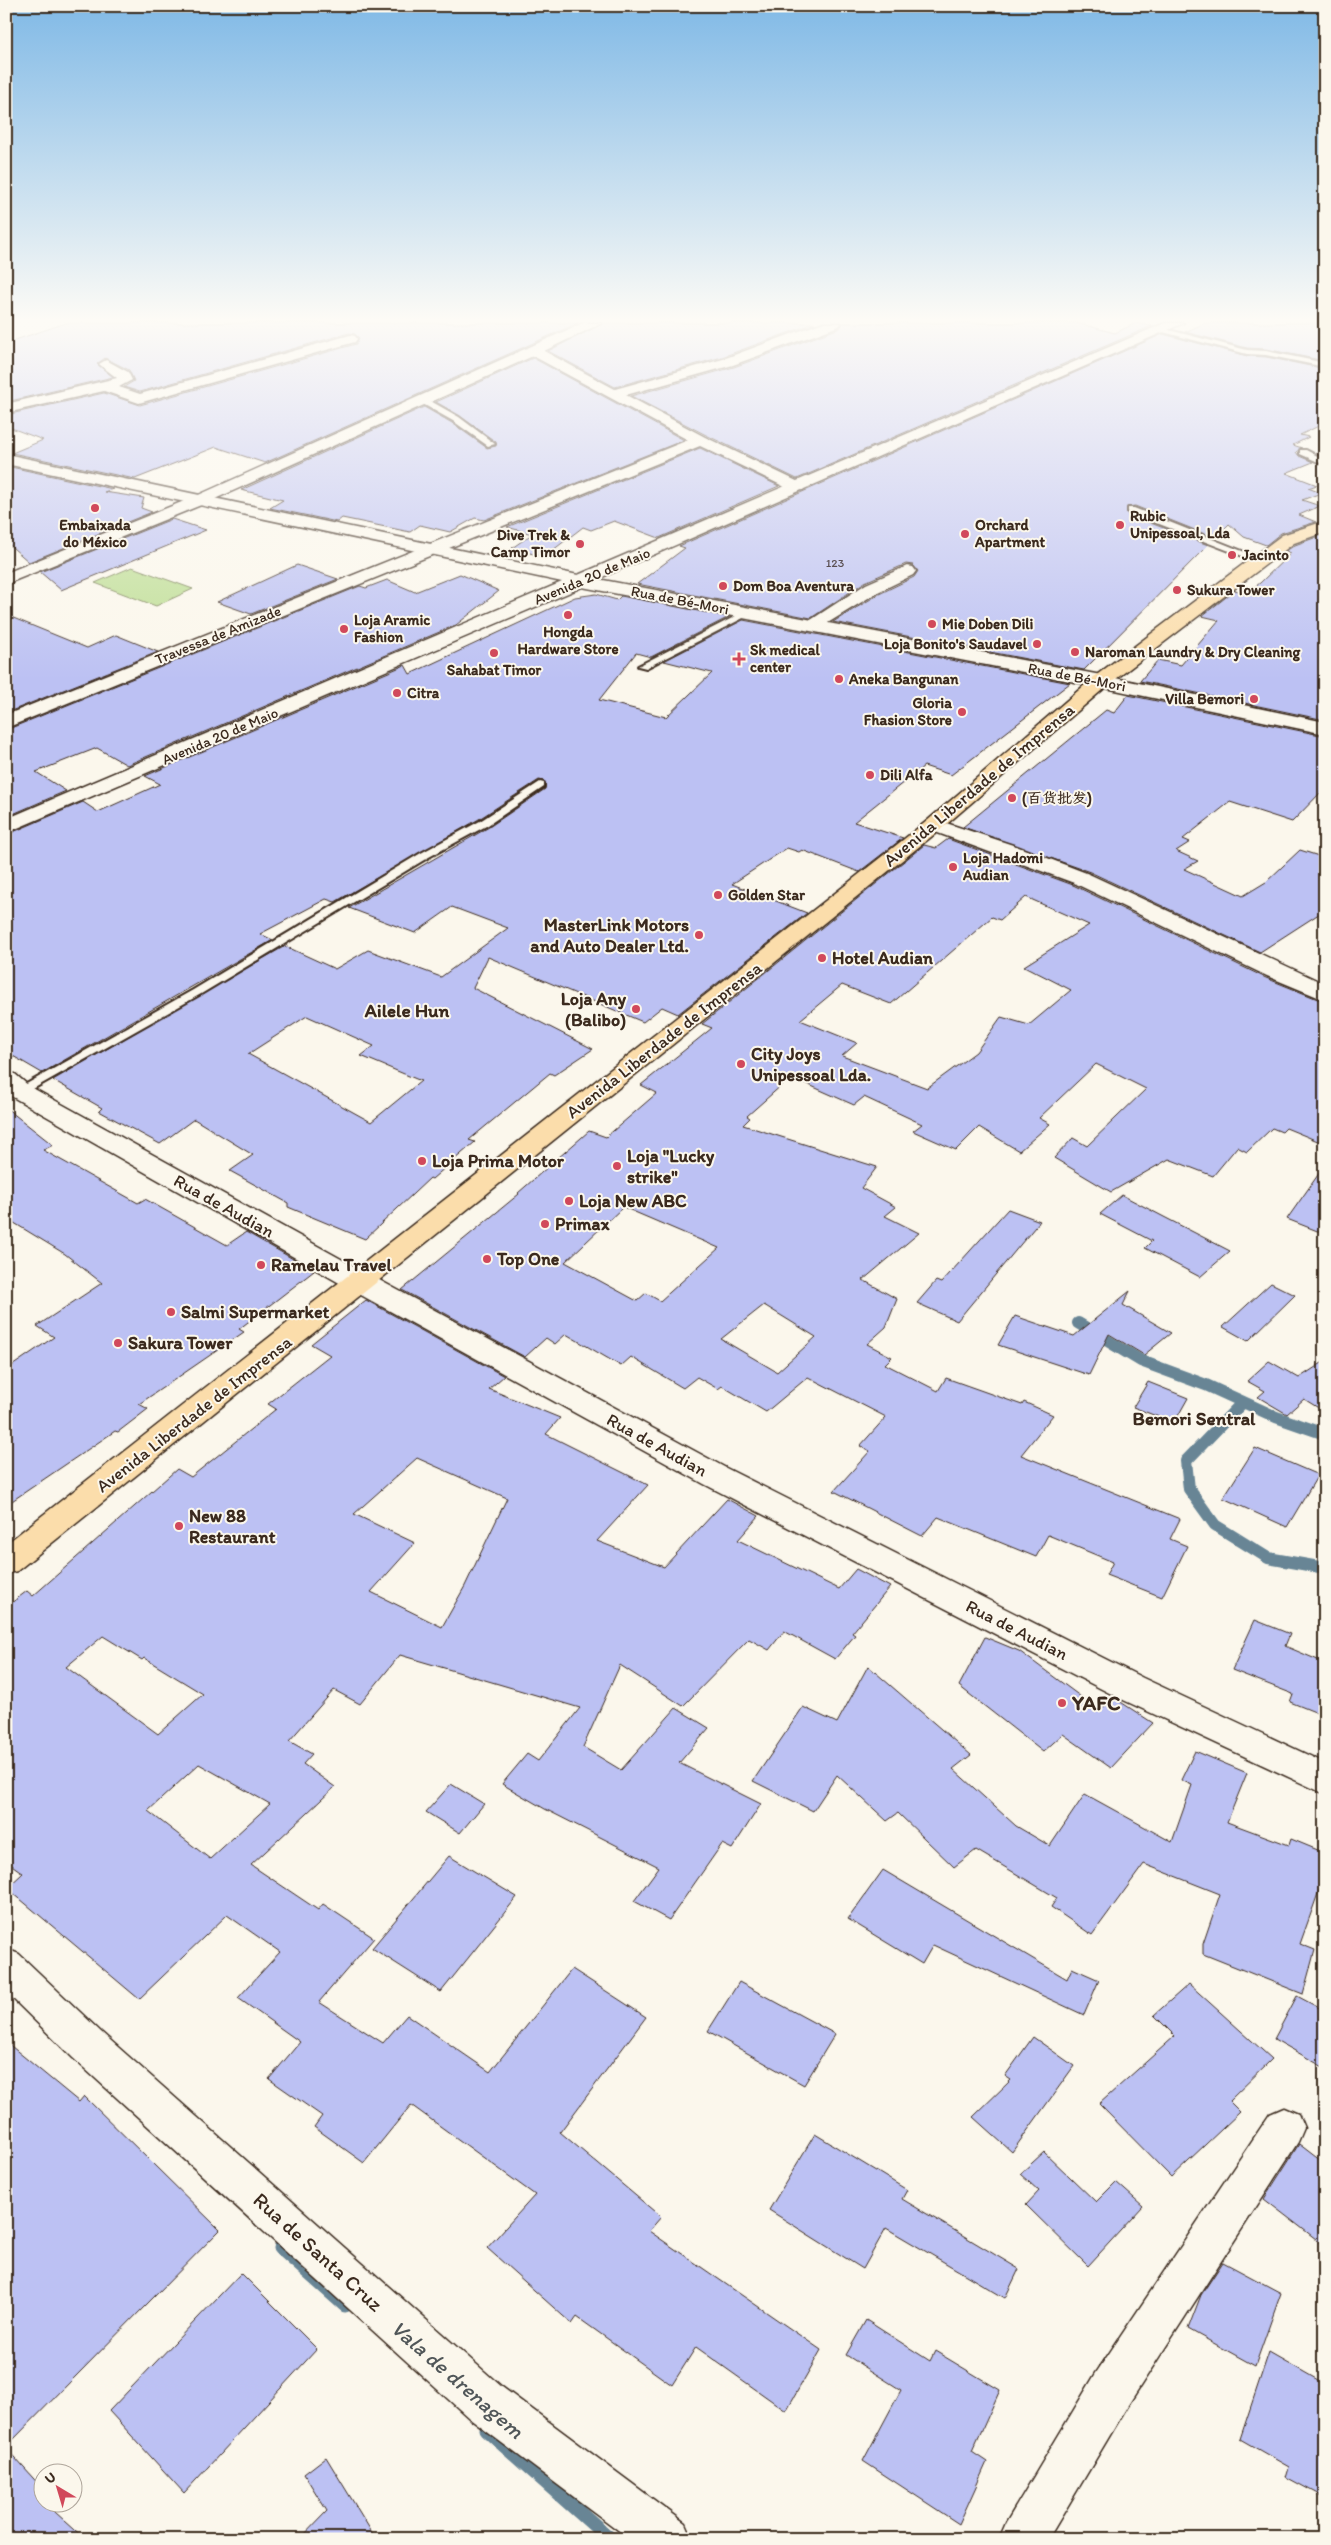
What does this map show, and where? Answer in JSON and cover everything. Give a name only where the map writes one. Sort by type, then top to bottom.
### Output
[{"type":"main road","name":"Avenida Liberdade de Imprensa","points":[[6,1562],[934,825],[1101,681],[1288,540],[1325,526]]},
{"type":"street","points":[[6,579],[200,500],[330,442]]},
{"type":"street","name":"Travessa de Amizade","points":[[6,722],[696,442]]},
{"type":"street","points":[[704,442],[797,487]]},
{"type":"street","name":"Avenida 20 de Maio","points":[[6,827],[900,442]]},
{"type":"street","name":"Rua de Bé-Mori","points":[[6,459],[580,581],[1101,681],[1325,728]]},
{"type":"street","points":[[812,625],[872,588],[907,571]]},
{"type":"street","points":[[934,825],[1044,863],[1129,900],[1262,966],[1325,993]]},
{"type":"street","name":"Rua de Audian","points":[[13,1085],[360,1282],[715,1476],[1131,1688],[1325,1779]]},
{"type":"street","name":"Rua de Santa Cruz","points":[[6,1966],[87,2045],[486,2404],[669,2539]]},
{"type":"street","points":[[1022,2539],[1112,2389],[1284,2128]]},
{"type":"lane","points":[[1303,452],[1325,463]]},
{"type":"lane","points":[[1131,510],[1261,560]]},
{"type":"lane","points":[[643,666],[749,613]]},
{"type":"lane","points":[[13,1085],[205,988],[425,855],[484,823],[540,785]]},
{"type":"green space","points":[[132,567],[193,589],[156,606],[95,583]]},
{"type":"building","points":[[39,442],[312,442],[265,463],[216,447],[135,479],[12,453]]},
{"type":"building","points":[[347,442],[478,442],[487,448],[496,446],[496,442],[680,442],[484,520],[475,518],[450,532],[420,525],[410,532],[342,518],[337,522],[270,508],[283,500],[241,490]]},
{"type":"building","points":[[720,442],[883,442],[797,479]]},
{"type":"building","points":[[917,442],[1299,442],[1293,445],[1302,448],[1296,452],[1299,456],[1313,462],[1286,473],[1317,485],[1308,488],[1321,493],[1302,500],[1320,506],[1299,515],[1316,522],[1281,533],[1266,545],[1244,537],[1229,524],[1215,538],[1135,506],[1127,507],[1127,514],[1208,545],[1084,670],[833,622],[879,594],[914,577],[918,571],[913,565],[906,564],[865,582],[811,618],[637,584],[685,548],[679,546]]},
{"type":"building","points":[[700,448],[779,486],[659,538],[614,521],[591,530],[583,527],[544,557],[512,548],[532,534],[507,527]]},
{"type":"building","points":[[6,466],[113,489],[104,492],[144,498],[141,508],[152,512],[29,562],[6,542]]},
{"type":"building","points":[[172,519],[206,530],[61,590],[40,572]]},
{"type":"building","points":[[1325,534],[1325,720],[1140,681],[1158,660],[1181,665],[1219,620],[1202,616],[1235,590],[1246,593],[1260,583],[1291,553],[1286,551],[1295,545]]},
{"type":"building","points":[[297,565],[338,579],[251,614],[217,602]]},
{"type":"building","points":[[460,574],[499,591],[456,625],[127,765],[97,748],[36,772],[66,791],[6,817],[6,730],[360,586],[366,588],[387,580],[415,592]]},
{"type":"building","points":[[596,594],[617,600],[621,596],[729,617],[651,657],[636,653],[599,700],[666,717],[712,673],[664,661],[743,620],[1070,683],[951,775],[924,766],[854,822],[903,838],[859,872],[802,850],[799,852],[787,848],[732,884],[807,913],[678,1014],[662,1007],[643,1022],[488,957],[473,988],[593,1049],[554,1075],[550,1073],[469,1140],[475,1142],[432,1179],[430,1178],[365,1239],[288,1207],[288,1203],[230,1171],[253,1155],[194,1119],[160,1144],[99,1111],[102,1108],[53,1080],[285,946],[335,969],[368,950],[441,977],[508,928],[452,907],[415,933],[349,908],[489,827],[545,789],[544,781],[539,780],[479,819],[335,902],[326,899],[260,934],[273,940],[42,1073],[6,1052],[6,835],[83,802],[98,812],[160,784],[145,776],[405,665],[410,674],[575,597]],"holes":[[[307,1016],[374,1046],[361,1056],[421,1081],[371,1122],[248,1054]]]},
{"type":"building","points":[[6,615],[87,648],[116,635],[158,652],[6,713]]},
{"type":"building","points":[[1128,695],[1325,736],[1325,788],[1292,822],[1230,802],[1183,839],[1190,842],[1176,851],[1198,861],[1184,869],[1243,896],[1266,882],[1300,850],[1325,858],[1325,910],[1260,952],[1090,872],[963,827],[1106,710],[1114,713]]},
{"type":"building","points":[[948,839],[1073,885],[1266,978],[1325,1002],[1325,1144],[1286,1128],[1282,1132],[1272,1128],[1247,1152],[1237,1147],[1213,1176],[1169,1159],[1111,1192],[1054,1158],[1073,1138],[1087,1146],[1146,1089],[1096,1064],[1039,1118],[1050,1124],[1019,1151],[979,1127],[956,1150],[913,1131],[922,1124],[864,1097],[854,1105],[791,1077],[747,1116],[750,1118],[743,1125],[877,1167],[861,1188],[896,1207],[885,1216],[919,1233],[863,1280],[897,1299],[886,1327],[867,1344],[892,1357],[885,1364],[938,1391],[946,1378],[1022,1405],[1024,1402],[1053,1415],[1021,1455],[1180,1519],[1170,1539],[1187,1546],[1162,1597],[1106,1575],[1113,1562],[1048,1535],[1036,1557],[938,1517],[922,1536],[834,1491],[870,1451],[860,1446],[886,1417],[808,1377],[766,1412],[722,1386],[718,1389],[697,1377],[683,1388],[631,1357],[621,1366],[566,1334],[555,1344],[546,1338],[525,1357],[402,1290],[519,1194],[589,1131],[606,1137],[657,1093],[641,1085],[712,1028],[702,1024],[924,845],[936,848]],"holes":[[[1026,897],[1089,925],[1024,966],[1071,990],[1029,1025],[1001,1017],[976,1052],[927,1088],[842,1056],[857,1043],[800,1020],[842,985],[891,1004],[992,917],[1000,920]],[[623,1207],[719,1248],[660,1301],[646,1293],[637,1301],[565,1262]],[[764,1305],[816,1337],[777,1372],[721,1339]]]},
{"type":"building","points":[[6,1108],[53,1145],[43,1150],[138,1203],[145,1199],[227,1245],[246,1232],[314,1271],[239,1329],[244,1332],[139,1404],[148,1409],[118,1432],[115,1431],[6,1505],[6,1370],[54,1337],[37,1326],[102,1283],[65,1254],[6,1218]]},
{"type":"building","points":[[1325,1165],[1325,1234],[1287,1219]]},
{"type":"building","points":[[1122,1195],[1230,1251],[1200,1277],[1145,1248],[1152,1241],[1100,1214]]},
{"type":"building","points":[[1008,1209],[1040,1221],[957,1321],[917,1303],[936,1281],[941,1283]]},
{"type":"building","points":[[1271,1283],[1295,1295],[1248,1341],[1223,1327]]},
{"type":"building","points":[[1130,1291],[1123,1305],[1171,1333],[1144,1355],[1109,1334],[1089,1375],[998,1345],[1015,1316],[1074,1336]]},
{"type":"building","points":[[366,1300],[504,1376],[489,1389],[560,1418],[546,1434],[648,1485],[597,1541],[664,1567],[727,1499],[759,1516],[738,1540],[839,1589],[856,1569],[890,1587],[852,1633],[855,1635],[835,1659],[784,1631],[769,1650],[749,1639],[683,1706],[620,1665],[583,1747],[621,1770],[676,1708],[709,1728],[679,1763],[761,1804],[732,1849],[722,1844],[669,1920],[634,1901],[659,1867],[545,1809],[502,1784],[527,1754],[538,1761],[580,1708],[400,1655],[360,1704],[334,1690],[289,1741],[312,1754],[303,1764],[335,1787],[251,1865],[318,1910],[323,1904],[374,1938],[319,2002],[383,2043],[407,2015],[490,2072],[572,1969],[646,2017],[560,2132],[661,2217],[649,2231],[821,2350],[786,2411],[696,2347],[672,2385],[577,2317],[572,2324],[487,2248],[535,2195],[411,2105],[364,2163],[314,2127],[322,2116],[269,2079],[300,2042],[238,1998],[280,1952],[227,1915],[139,1999],[7,1888],[23,1873],[6,1861],[6,1607],[27,1591],[33,1596],[177,1469],[191,1477],[276,1409],[268,1404],[330,1355],[311,1344]],"holes":[[[417,1458],[507,1498],[465,1586],[442,1627],[371,1592],[415,1543],[354,1514]],[[103,1636],[142,1660],[144,1658],[203,1694],[158,1734],[66,1667]],[[199,1764],[270,1804],[210,1859],[148,1811]]]},
{"type":"building","points":[[1269,1361],[1299,1378],[1325,1361],[1325,1412],[1304,1399],[1287,1414],[1258,1397],[1265,1391],[1247,1381]]},
{"type":"building","points":[[1148,1382],[1188,1398],[1174,1423],[1133,1407]]},
{"type":"building","points":[[1255,1448],[1318,1475],[1287,1527],[1223,1498]]},
{"type":"building","points":[[1255,1620],[1290,1634],[1285,1646],[1325,1663],[1325,1716],[1290,1702],[1293,1694],[1232,1670]]},
{"type":"building","points":[[985,1637],[1019,1651],[1100,1711],[1113,1697],[1153,1723],[1111,1768],[1063,1734],[1043,1752],[959,1686]]},
{"type":"building","points":[[868,1666],[971,1755],[953,1769],[1016,1826],[1050,1846],[1085,1794],[1172,1842],[1192,1785],[1181,1780],[1195,1751],[1247,1773],[1227,1822],[1289,1845],[1291,1839],[1325,1853],[1325,1874],[1300,1944],[1315,1950],[1303,1994],[1203,1954],[1203,1944],[1220,1894],[1144,1864],[1092,1935],[1051,1907],[1057,1898],[976,1850],[954,1867],[898,1813],[887,1821],[837,1775],[813,1811],[753,1781],[803,1707],[837,1723]]},
{"type":"building","points":[[451,1784],[484,1804],[460,1833],[426,1812]]},
{"type":"building","points":[[449,1856],[517,1897],[441,1992],[372,1948]]},
{"type":"building","points":[[883,1870],[1067,1979],[1072,1968],[1099,1980],[1084,2015],[933,1945],[922,1964],[848,1919]]},
{"type":"building","points":[[739,1982],[835,2034],[804,2085],[708,2031]]},
{"type":"building","points":[[1189,1984],[1272,2059],[1229,2101],[1240,2112],[1171,2177],[1099,2104],[1175,2036],[1154,2015]]},
{"type":"building","points":[[1297,1996],[1325,2011],[1325,2068],[1274,2039]]},
{"type":"building","points":[[1033,2037],[1074,2066],[1012,2152],[973,2117],[1011,2080],[1005,2076]]},
{"type":"building","points":[[6,2042],[79,2102],[84,2096],[220,2230],[6,2447]]},
{"type":"building","points":[[815,2134],[907,2190],[902,2199],[1019,2269],[1005,2298],[886,2228],[863,2269],[769,2210]]},
{"type":"building","points":[[1299,2144],[1325,2164],[1325,2246],[1264,2199]]},
{"type":"building","points":[[1044,2152],[1096,2202],[1116,2182],[1143,2206],[1088,2266],[1026,2205],[1039,2191],[1020,2174]]},
{"type":"building","points":[[1223,2262],[1281,2293],[1255,2366],[1188,2329],[1201,2295]]},
{"type":"building","points":[[241,2273],[317,2349],[184,2493],[109,2411]]},
{"type":"building","points":[[866,2320],[930,2361],[935,2351],[1000,2390],[972,2452],[987,2462],[959,2524],[863,2461],[901,2390],[846,2355]]},
{"type":"building","points":[[1269,2352],[1325,2384],[1325,2498],[1286,2477],[1289,2467],[1240,2439]]},
{"type":"building","points":[[6,2448],[32,2477],[32,2512],[55,2512],[85,2539],[6,2539]]},
{"type":"building","points":[[326,2457],[376,2539],[300,2539],[327,2511],[304,2474]]},
{"type":"waterway","points":[[1078,1323],[1141,1361],[1206,1385],[1276,1417],[1325,1434]]},
{"type":"waterway","points":[[1242,1403],[1186,1461],[1189,1489],[1215,1525],[1268,1558],[1325,1568]]},
{"type":"waterway","name":"Vala de drenagem","points":[[281,2248],[345,2305]]},
{"type":"waterway","name":"Vala de drenagem","points":[[487,2430],[610,2539]]},
{"type":"place","name":"Embaixada do México","points":[[95,508]]},
{"type":"place","name":"Rubic Unipessoal, Lda","points":[[1120,525]]},
{"type":"place","name":"Orchard Apartment","points":[[965,534]]},
{"type":"place","name":"Dive Trek & Camp Timor","points":[[580,544]]},
{"type":"place","name":"Jacinto","points":[[1232,555]]},
{"type":"place","name":"Dom Boa Aventura","points":[[723,586]]},
{"type":"place","name":"Sukura Tower","points":[[1177,590]]},
{"type":"place","name":"Hongda Hardware Store","points":[[568,615]]},
{"type":"place","name":"Mie Doben Dili","points":[[932,624]]},
{"type":"place","name":"Loja Aramic Fashion","points":[[344,629]]},
{"type":"place","name":"Loja Bonito's Saudavel","points":[[1037,644]]},
{"type":"place","name":"Naroman Laundry & Dry Cleaning","points":[[1075,652]]},
{"type":"place","name":"Sahabat Timor","points":[[494,653]]},
{"type":"place","name":"Sk medical center","points":[[739,659]]},
{"type":"place","name":"Aneka Bangunan","points":[[839,679]]},
{"type":"place","name":"Citra","points":[[397,693]]},
{"type":"place","name":"Villa Bemori","points":[[1254,699]]},
{"type":"place","name":"Gloria Fhasion Store","points":[[962,712]]},
{"type":"place","name":"Dili Alfa","points":[[870,775]]},
{"type":"place","name":"(百货批发)","points":[[1012,798]]},
{"type":"place","name":"Loja Hadomi Audian","points":[[953,867]]},
{"type":"place","name":"Golden Star","points":[[718,895]]},
{"type":"place","name":"MasterLink Motors and Auto Dealer Ltd.","points":[[699,935]]},
{"type":"place","name":"Hotel Audian","points":[[822,958]]},
{"type":"place","name":"Loja Any (Balibo)","points":[[636,1009]]},
{"type":"place","name":"City Joys Unipessoal Lda.","points":[[741,1064]]},
{"type":"place","name":"Loja Prima Motor","points":[[422,1161]]},
{"type":"place","name":"Loja \"Lucky strike\"","points":[[617,1166]]},
{"type":"place","name":"Loja New ABC","points":[[569,1201]]},
{"type":"place","name":"Primax","points":[[545,1224]]},
{"type":"place","name":"Top One","points":[[487,1259]]},
{"type":"place","name":"Ramelau Travel","points":[[261,1265]]},
{"type":"place","name":"Salmi Supermarket","points":[[171,1312]]},
{"type":"place","name":"Sakura Tower","points":[[118,1343]]},
{"type":"place","name":"New 88 Restaurant","points":[[179,1526]]},
{"type":"place","name":"YAFC","points":[[1062,1703]]},
{"type":"district","name":"Ailele Hun","points":[[407,1010]]},
{"type":"district","name":"Bemori Sentral","points":[[1194,1418]]}]
